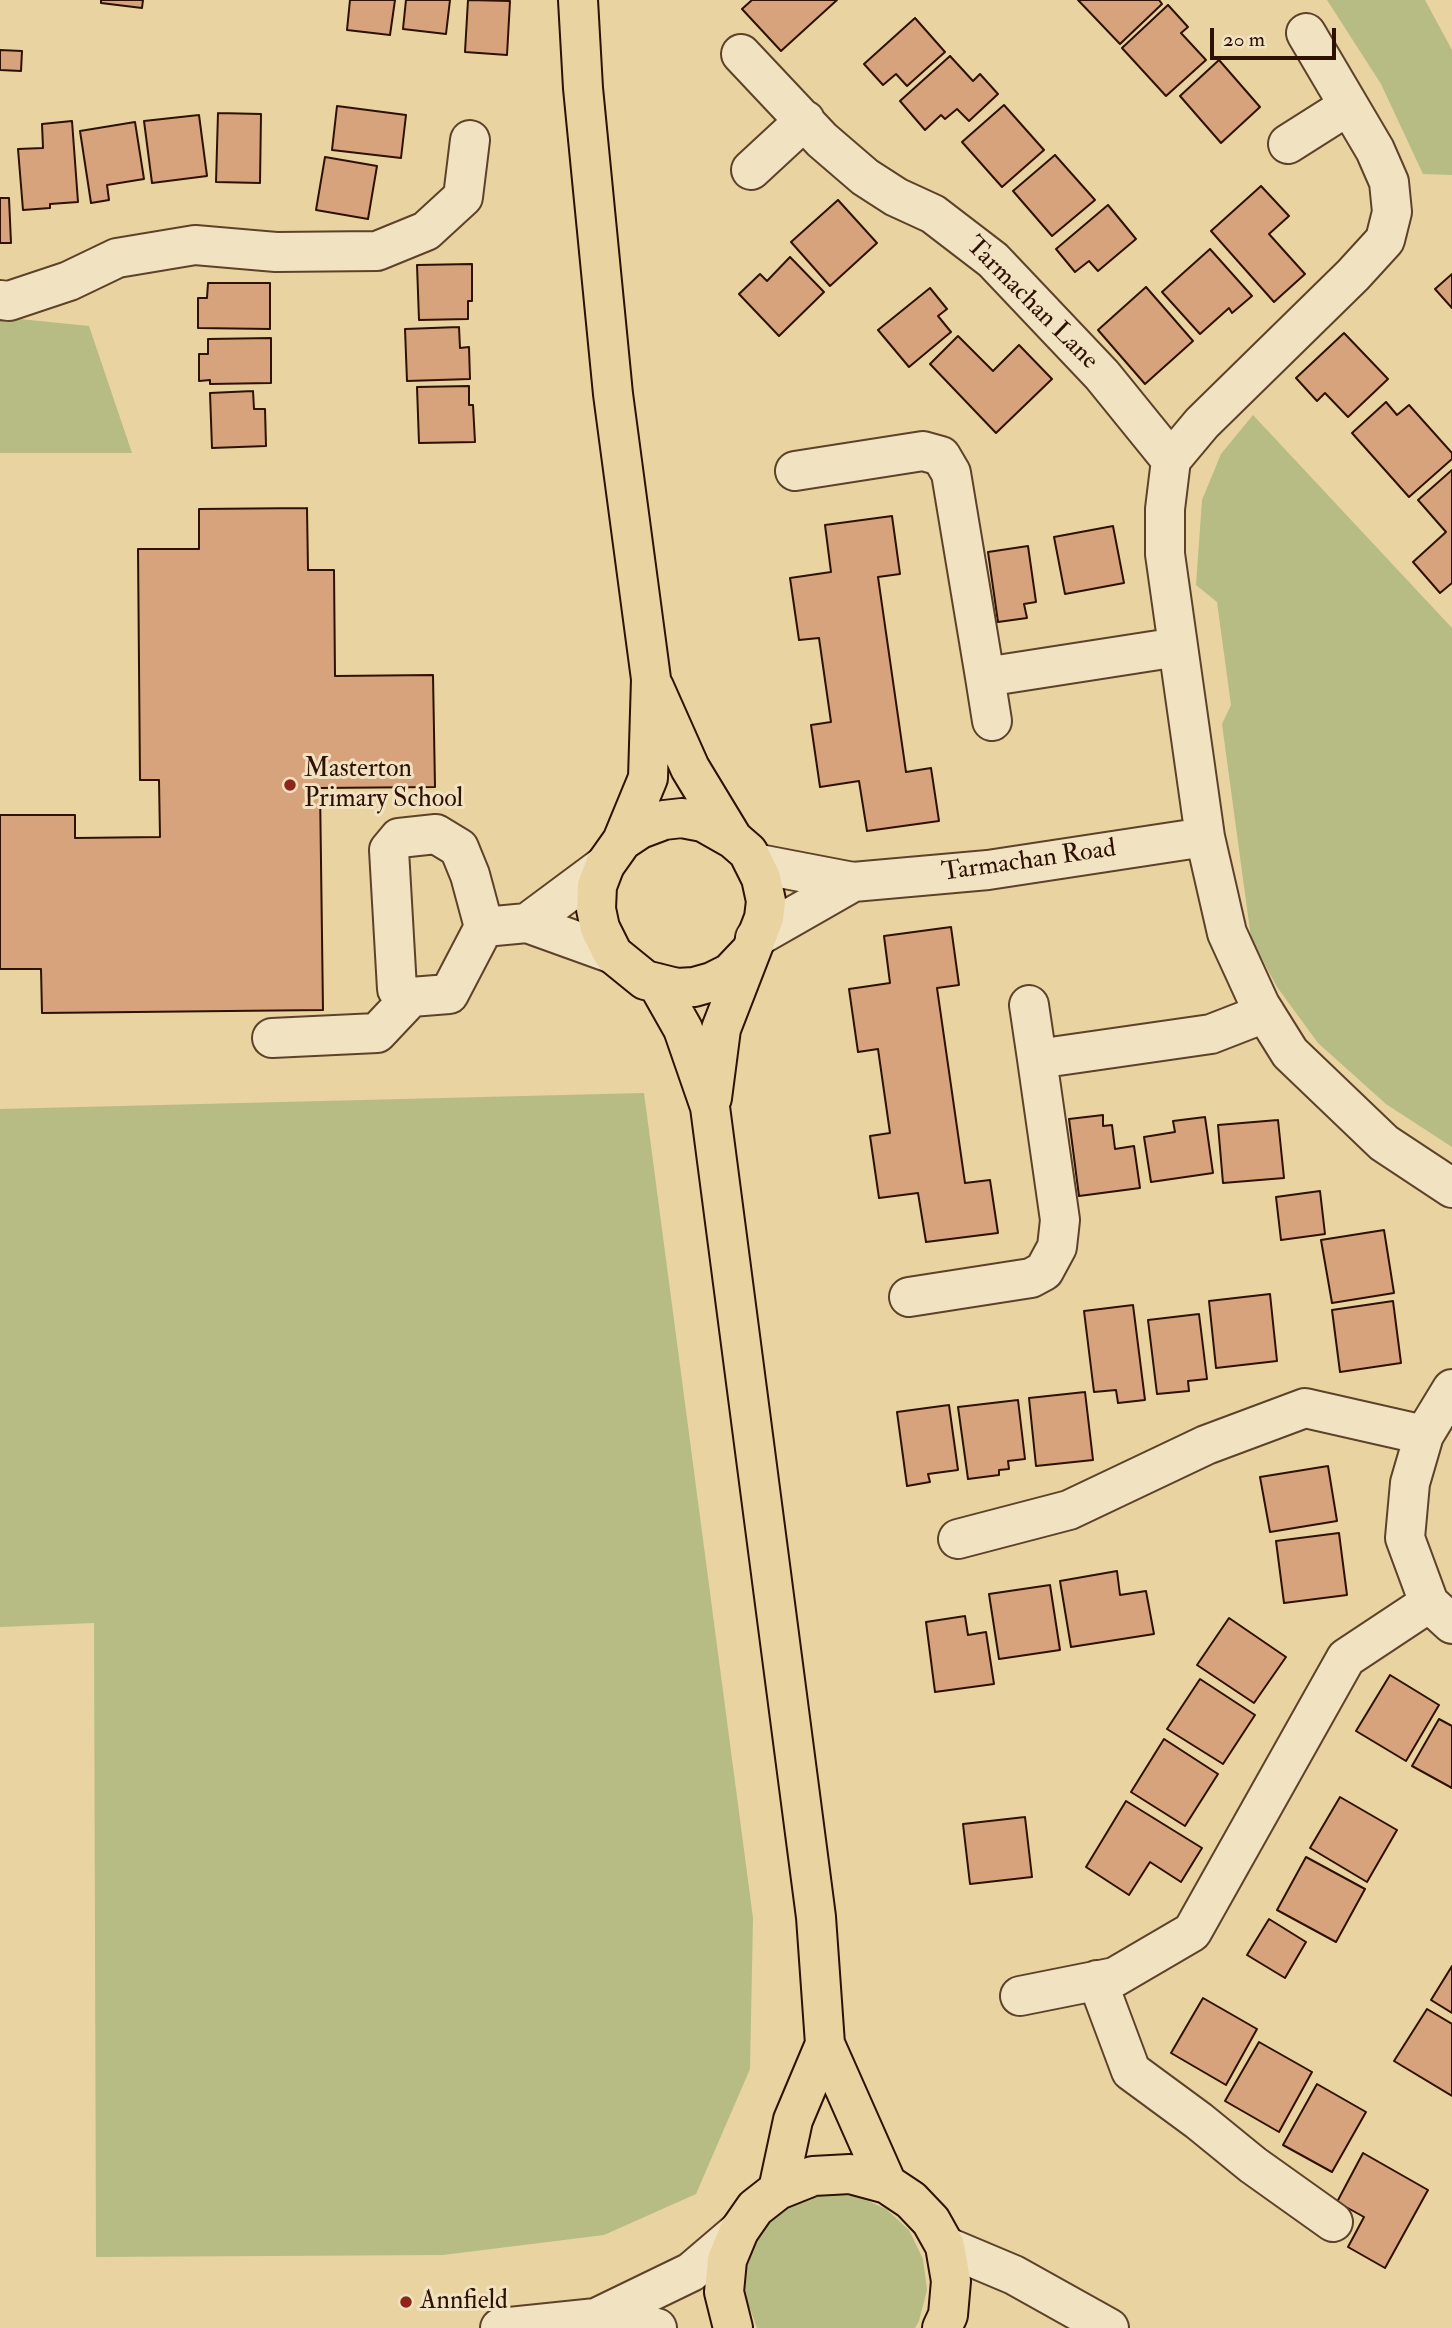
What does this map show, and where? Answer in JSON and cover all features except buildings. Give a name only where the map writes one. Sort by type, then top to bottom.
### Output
[{"type":"main road","points":[[578,0],[584,102],[613,394],[651,679],[648,778],[597,886],[596,909],[600,928],[612,954],[645,980],[677,988],[712,982],[730,973],[752,946]]},
{"type":"main road","points":[[651,679],[690,768],[761,878],[765,901],[764,918],[721,1029],[710,1107]]},
{"type":"main road","points":[[614,853],[640,829],[652,823],[682,818],[704,822],[743,851]]},
{"type":"main road","points":[[657,983],[683,1029],[710,1107],[816,1917],[825,2044],[887,2184]]},
{"type":"main road","points":[[778,2190],[793,2120],[825,2044]]},
{"type":"main road","points":[[733,2328],[724,2292],[727,2260],[739,2231],[755,2208],[778,2190],[813,2176],[850,2174],[887,2184],[911,2200],[931,2221],[945,2246],[951,2281],[948,2315],[943,2328]]},
{"type":"street","points":[[1306,33],[1375,150],[1389,182],[1392,212],[1385,240],[1353,275],[1212,413],[1171,460],[1165,509],[1165,554],[1205,837],[1227,933],[1265,1013],[1290,1054],[1384,1143],[1452,1188]]},
{"type":"street","name":"Tarmachan Lane","points":[[741,54],[822,140],[865,177],[896,197],[933,214],[993,260],[1102,375],[1171,460]]},
{"type":"street","points":[[1288,144],[1348,106]]},
{"type":"street","points":[[751,170],[805,120]]},
{"type":"street","points":[[0,300],[9,301],[69,281],[117,258],[195,245],[276,252],[377,251],[425,231],[463,197],[470,140]]},
{"type":"street","points":[[794,471],[923,451],[941,456],[951,473],[992,721]]},
{"type":"street","points":[[985,677],[1178,647]]},
{"type":"street","points":[[436,834],[459,848],[470,875],[484,927],[449,994],[411,997],[397,989],[389,850],[399,838],[436,834]]},
{"type":"street","name":"Tarmachan Road","points":[[743,851],[853,882],[988,870],[1205,837]]},
{"type":"street","points":[[527,923],[614,853]]},
{"type":"street","name":"Tarmachan Road","points":[[752,946],[853,882]]},
{"type":"street","points":[[484,927],[527,923],[612,954]]},
{"type":"street","points":[[272,1038],[377,1033],[411,997]]},
{"type":"street","points":[[909,1297],[1031,1278],[1044,1271],[1057,1247],[1060,1220],[1029,1004]]},
{"type":"street","points":[[1037,1059],[1211,1034],[1265,1013]]},
{"type":"street","points":[[1020,1996],[1115,1977],[1192,1932],[1346,1658],[1440,1613],[1405,1538],[1410,1483],[1424,1436],[1452,1389]]},
{"type":"street","points":[[958,1539],[1069,1510],[1206,1445],[1306,1408],[1424,1436]]},
{"type":"street","points":[[1097,1980],[1131,2071],[1199,2120],[1253,2165],[1333,2221]]},
{"type":"street","points":[[596,2318],[691,2272],[739,2231]]},
{"type":"street","points":[[945,2246],[1014,2275],[1109,2328]]},
{"type":"street","points":[[499,2328],[596,2318],[657,2328]]},
{"type":"green space","points":[[1327,0],[1425,0],[1452,50],[1452,175],[1423,174],[1381,84]]},
{"type":"green space","points":[[0,317],[89,326],[132,453],[0,453]]},
{"type":"green space","points":[[1253,415],[1452,628],[1452,1147],[1386,1104],[1318,1043],[1277,987],[1251,938],[1222,724],[1231,705],[1217,602],[1196,585],[1202,500],[1221,454]]},
{"type":"green space","points":[[644,1093],[753,1918],[750,2069],[696,2194],[604,2235],[443,2255],[96,2257],[94,1623],[0,1627],[0,1109]]},
{"type":"green space","points":[[826,2194],[857,2196],[886,2209],[909,2230],[923,2259],[927,2290],[915,2328],[757,2328],[745,2295],[747,2267],[756,2240],[775,2217],[798,2201]]},
{"type":"place","name":"Masterton Primary School","points":[[290,785]]},
{"type":"place","name":"Annfield","points":[[406,2302]]}]
